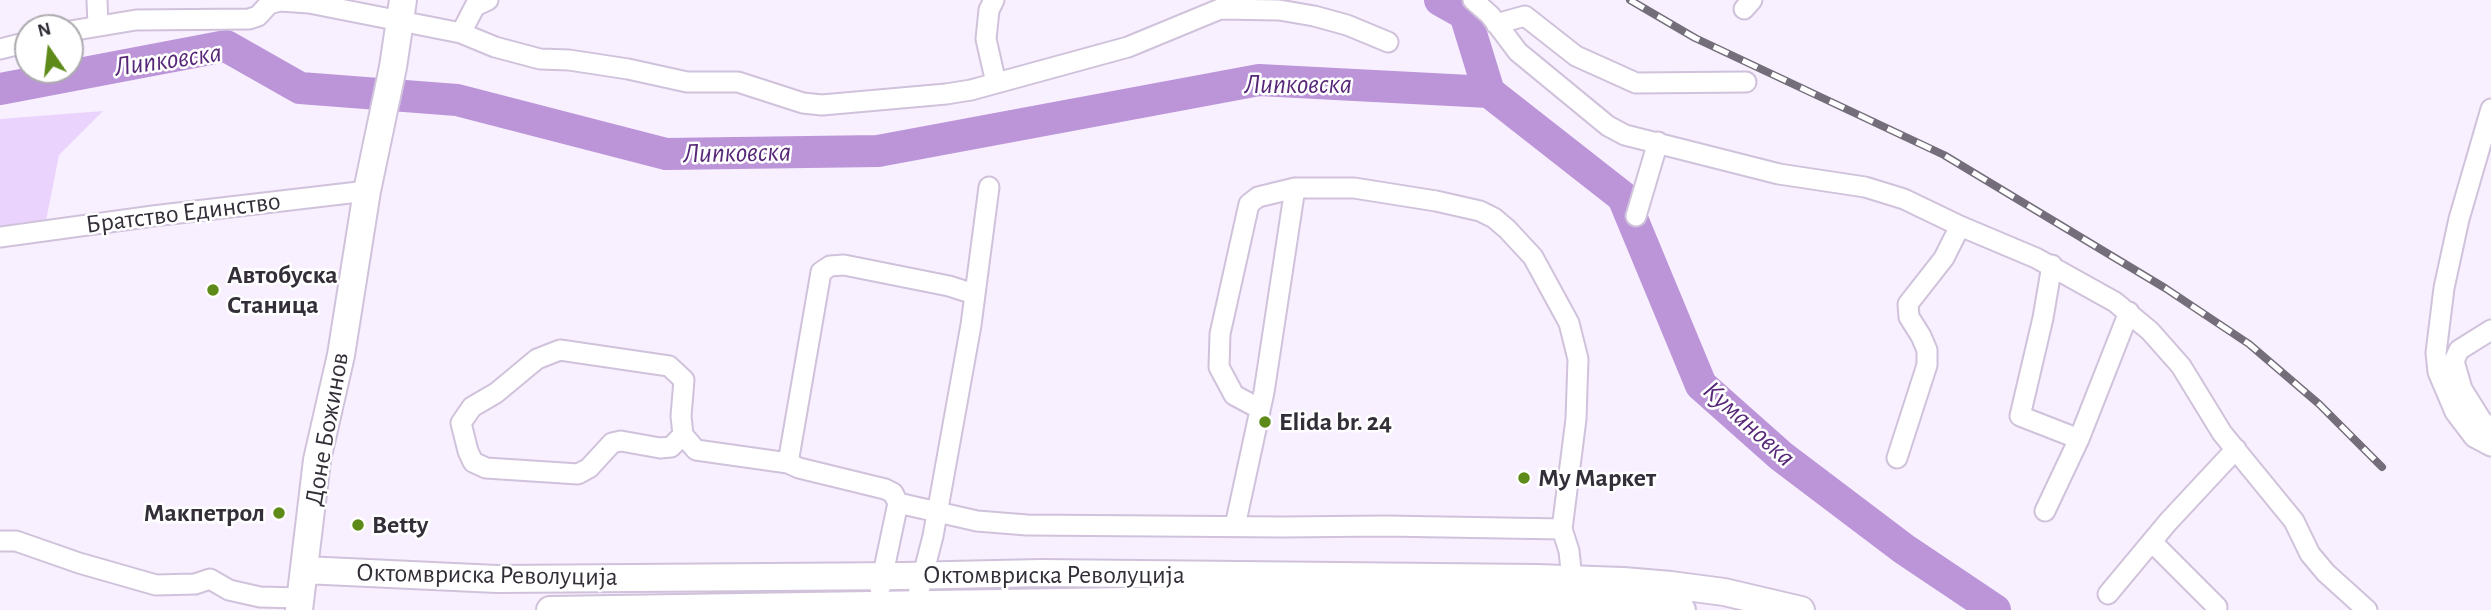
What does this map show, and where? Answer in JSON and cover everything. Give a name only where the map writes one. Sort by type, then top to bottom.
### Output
[{"type":"street","points":[[97,0],[98,26]]},
{"type":"street","points":[[461,33],[475,6],[488,0]]},
{"type":"street","points":[[994,0],[989,10],[986,39],[996,83]]},
{"type":"street","points":[[1474,0],[1483,7],[1518,52],[1608,126],[1625,135],[1779,174],[1865,187],[1904,199],[2052,265],[2129,312],[2181,366],[2222,433],[2294,521],[2310,554],[2326,573],[2367,610]]},
{"type":"street","points":[[84,28],[136,20],[249,19],[258,16],[269,4],[280,1],[401,10],[495,47],[540,59],[569,60],[628,69],[687,82],[738,82],[803,103],[822,105],[946,94],[996,83],[1128,47],[1220,9],[1279,10],[1314,16],[1347,25],[1388,42]]},
{"type":"street","name":"Доне Божинов","points":[[300,604],[317,460],[341,355],[367,191],[393,67],[401,10]]},
{"type":"street","points":[[1496,24],[1525,16],[1576,56],[1636,83],[1746,82]]},
{"type":"street","points":[[2491,109],[2459,219],[2444,288],[2436,353],[2438,372],[2455,412],[2474,437],[2491,446]]},
{"type":"street","points":[[1636,216],[1658,142]]},
{"type":"street","points":[[916,607],[937,512],[971,325],[989,187]]},
{"type":"street","points":[[1260,409],[1234,395],[1219,367],[1220,334],[1249,204],[1258,197],[1294,188],[1354,188],[1436,201],[1480,211],[1494,218],[1533,257],[1570,323],[1578,359],[1576,419],[1562,529],[1569,551],[1572,579]]},
{"type":"street","points":[[1235,526],[1260,409],[1294,188]]},
{"type":"street","name":"Братство Единство","points":[[0,237],[181,212],[367,191]]},
{"type":"street","points":[[1897,458],[1927,365],[1927,351],[1909,317],[1908,304],[1944,258],[1960,226]]},
{"type":"street","points":[[788,463],[821,272],[830,266],[844,265],[949,286],[974,294]]},
{"type":"street","points":[[2052,265],[2043,318],[2020,416],[2078,439]]},
{"type":"street","points":[[2045,511],[2078,439],[2129,312]]},
{"type":"street","points":[[2491,330],[2459,350],[2454,361],[2462,389],[2482,421],[2491,428]]},
{"type":"street","points":[[683,435],[671,447],[660,448],[621,441],[612,443],[589,468],[578,474],[563,474],[486,468],[474,462],[468,451],[461,423],[472,407],[496,393],[537,359],[560,350],[668,366],[684,380],[681,416],[683,435],[696,450],[788,463],[893,493],[898,503],[878,607]]},
{"type":"street","points":[[2108,594],[2236,449]]},
{"type":"street","points":[[898,503],[977,521],[1027,525],[1562,529]]},
{"type":"street","points":[[0,541],[16,541],[156,585],[195,584],[210,579],[229,590],[300,604]]},
{"type":"street","points":[[2152,541],[2217,607]]},
{"type":"street","name":"Октомвриска Револуција","points":[[304,570],[497,579],[1041,573],[1572,579],[1623,581],[1724,592],[1801,610]]},
{"type":"street","name":"Октомвриска Револуција","points":[[550,610],[916,607],[1207,600],[1509,599],[1682,610]]},
{"type":"shaded area","points":[[103,111],[59,155],[44,231],[0,234],[0,119]]},
{"type":"waterway","points":[[1440,0],[1465,14],[1489,92]]},
{"type":"waterway","name":"Липковска","points":[[0,89],[226,46],[300,88],[457,100],[666,154],[878,151],[1259,80],[1489,92]]},
{"type":"waterway","name":"Кумановка","points":[[1489,92],[1623,197],[1701,385],[1781,456],[1904,549],[1995,610]]},
{"type":"railway","points":[[1630,0],[1695,38],[1944,155],[2165,288],[2249,344],[2319,404],[2382,467]]},
{"type":"place","name":"Автобуска Станица","points":[[213,290]]},
{"type":"place","name":"Elida br. 24","points":[[1265,422]]},
{"type":"place","name":"Му Маркет","points":[[1524,478]]},
{"type":"place","name":"Макпетрол","points":[[279,513]]},
{"type":"place","name":"Betty","points":[[358,525]]}]
